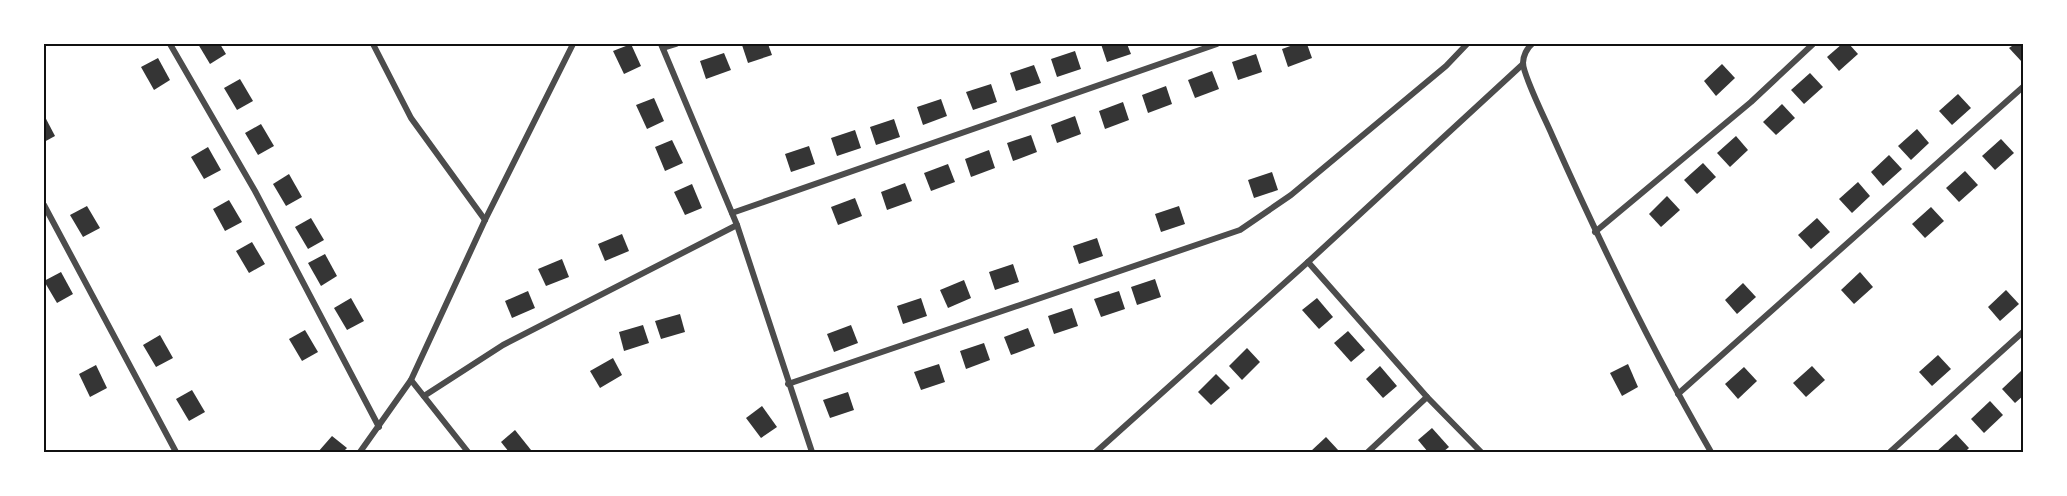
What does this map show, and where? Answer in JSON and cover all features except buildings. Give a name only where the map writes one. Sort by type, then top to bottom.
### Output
[{"type":"street","points":[[171,44],[255,191],[379,428]]},
{"type":"street","points":[[373,44],[411,118],[485,220]]},
{"type":"street","points":[[360,453],[411,380],[485,220],[573,44]]},
{"type":"street","points":[[676,44],[662,46],[737,225],[812,453]]},
{"type":"street","points":[[732,213],[1217,44]]},
{"type":"street","points":[[788,384],[1240,230],[1291,195],[1446,66],[1467,44]]},
{"type":"street","points":[[1595,232],[1751,102],[1813,44]]},
{"type":"street","points":[[1096,453],[1523,64],[1528,45]]},
{"type":"street","points":[[1523,64],[1595,232],[1678,394],[1712,453]]},
{"type":"street","points":[[1678,394],[2024,86]]},
{"type":"street","points":[[44,205],[176,453]]},
{"type":"street","points":[[424,396],[503,345],[737,225]]},
{"type":"street","points":[[1308,261],[1427,397],[1481,453]]},
{"type":"street","points":[[1890,453],[2024,331]]},
{"type":"street","points":[[411,380],[468,453]]},
{"type":"street","points":[[1368,453],[1427,397]]}]
